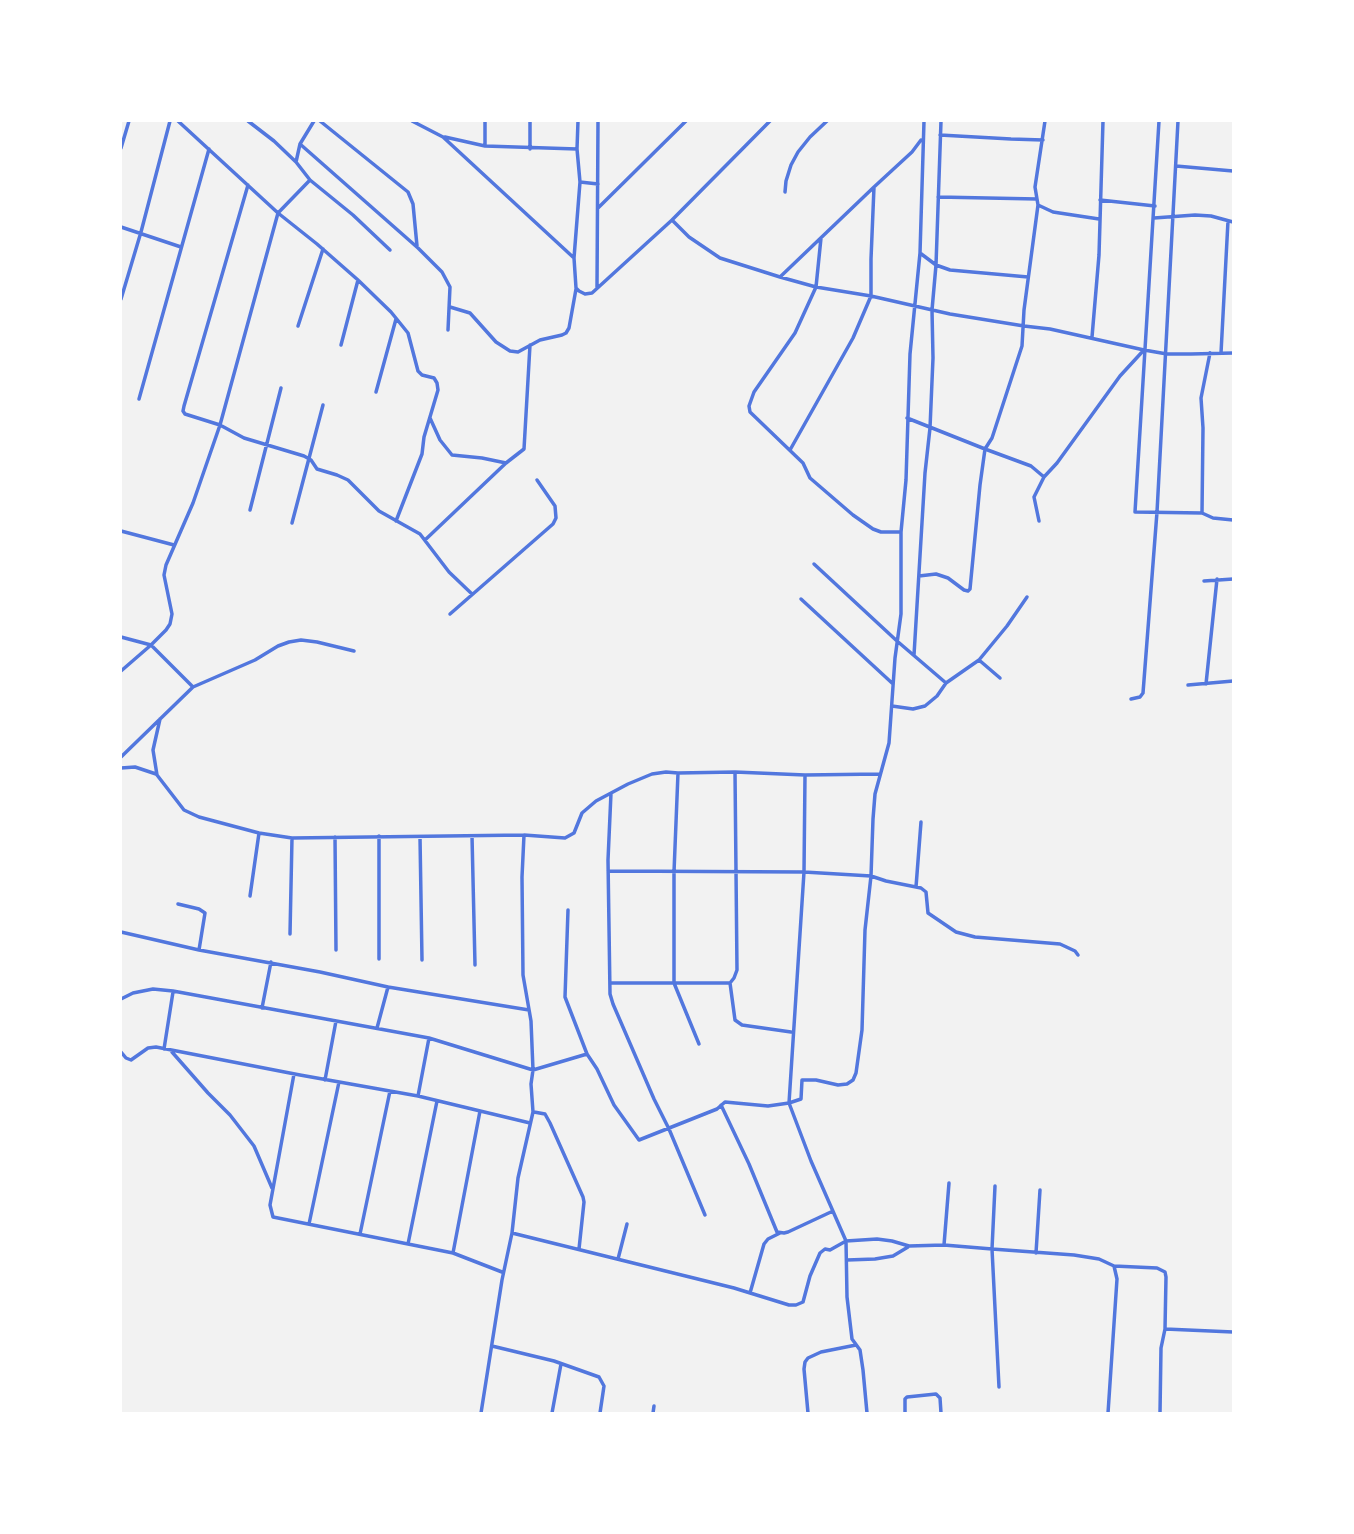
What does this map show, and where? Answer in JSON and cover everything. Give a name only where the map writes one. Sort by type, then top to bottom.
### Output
[{"type":"street","points":[[121,148],[129,121]]},
{"type":"street","points":[[121,299],[170,121]]},
{"type":"street","points":[[178,121],[278,213],[358,280],[396,318],[408,332],[418,371],[434,378],[437,383],[438,390],[420,460],[397,520]]},
{"type":"street","points":[[248,121],[274,141],[310,180],[390,250]]},
{"type":"street","points":[[296,162],[300,144],[314,121]]},
{"type":"street","points":[[320,121],[408,192],[418,248]]},
{"type":"street","points":[[412,121],[443,137],[574,258]]},
{"type":"street","points":[[426,127],[428,121]]},
{"type":"street","points":[[485,121],[485,146]]},
{"type":"street","points":[[530,121],[530,149]]},
{"type":"street","points":[[450,307],[470,313],[496,342],[507,350],[518,352],[540,340],[562,335],[569,328],[576,288],[574,258],[580,182],[578,121]]},
{"type":"street","points":[[597,288],[598,121]]},
{"type":"street","points":[[598,208],[686,121]]},
{"type":"street","points":[[576,288],[585,294],[592,293],[672,220],[770,121]]},
{"type":"street","points":[[785,192],[791,164],[798,152],[827,121]]},
{"type":"street","points":[[568,910],[565,997],[587,1054],[614,1105],[639,1140],[717,1109],[725,1102],[768,1107],[801,1099],[802,1080],[838,1085],[853,1080],[862,1030],[865,930],[872,876],[875,794],[889,743],[901,614],[901,532],[906,480],[909,354],[920,253],[924,121]]},
{"type":"street","points":[[914,655],[930,428],[932,310],[941,121]]},
{"type":"street","points":[[919,576],[936,574],[964,590],[970,589],[985,449],[992,438],[1022,346],[1038,205],[1035,187],[1045,121]]},
{"type":"street","points":[[1092,337],[1099,255],[1103,121]]},
{"type":"street","points":[[1159,121],[1135,512],[1202,513],[1213,518],[1233,520]]},
{"type":"street","points":[[1131,699],[1140,697],[1143,693],[1167,354],[1178,121]]},
{"type":"street","points":[[940,135],[1043,139]]},
{"type":"street","points":[[443,137],[485,146],[577,149]]},
{"type":"street","points":[[780,277],[912,152],[923,138]]},
{"type":"street","points":[[300,144],[442,272],[450,287],[448,330]]},
{"type":"street","points":[[139,399],[209,149]]},
{"type":"street","points":[[1176,166],[1233,172]]},
{"type":"street","points":[[121,671],[170,624],[172,614],[164,575],[220,425],[278,213],[310,180]]},
{"type":"street","points":[[580,182],[598,184]]},
{"type":"street","points":[[248,185],[183,411],[189,416],[220,425],[244,438],[308,458],[317,469],[348,480],[379,511],[420,534],[449,572],[472,594]]},
{"type":"street","points":[[790,450],[853,338],[871,296],[874,187]]},
{"type":"street","points":[[938,197],[1037,199]]},
{"type":"street","points":[[1100,200],[1154,206]]},
{"type":"street","points":[[1038,205],[1061,214],[1099,219]]},
{"type":"street","points":[[1154,218],[1195,215],[1231,221],[1222,353]]},
{"type":"street","points":[[672,220],[690,237],[720,258],[816,286],[932,310],[1092,337],[1167,354],[1233,353]]},
{"type":"street","points":[[121,227],[181,247]]},
{"type":"street","points":[[821,238],[816,286],[795,333],[754,392],[749,406],[754,417],[803,463],[810,478],[873,529],[881,532],[901,532]]},
{"type":"street","points":[[298,326],[323,249]]},
{"type":"street","points":[[920,253],[936,265],[950,270],[1029,277]]},
{"type":"street","points":[[341,345],[358,280]]},
{"type":"street","points":[[376,392],[396,318]]},
{"type":"street","points":[[425,540],[524,449],[530,345]]},
{"type":"street","points":[[1040,521],[1034,497],[1044,477],[1120,376],[1144,350]]},
{"type":"street","points":[[1202,513],[1201,398],[1210,353]]},
{"type":"street","points":[[250,510],[281,388]]},
{"type":"street","points":[[292,523],[323,405]]},
{"type":"street","points":[[430,418],[440,440],[452,455],[506,463]]},
{"type":"street","points":[[907,418],[1031,466],[1044,477]]},
{"type":"street","points":[[450,614],[553,524],[556,518],[555,506],[537,480]]},
{"type":"street","points":[[121,531],[174,545]]},
{"type":"street","points":[[814,564],[946,683]]},
{"type":"street","points":[[1206,684],[1217,579]]},
{"type":"street","points":[[1205,581],[1233,579]]},
{"type":"street","points":[[892,706],[913,709],[925,705],[937,696],[946,683],[979,660],[1027,597]]},
{"type":"street","points":[[801,599],[893,683]]},
{"type":"street","points":[[121,637],[151,645],[193,687]]},
{"type":"street","points":[[121,757],[193,687],[289,642],[309,641],[354,651]]},
{"type":"street","points":[[979,660],[1000,678]]},
{"type":"street","points":[[1188,685],[1233,681]]},
{"type":"street","points":[[160,719],[153,750],[157,775],[178,804],[190,814],[259,833],[292,838],[524,835],[565,838],[576,829],[582,813],[596,801],[652,775],[666,772],[880,774]]},
{"type":"street","points":[[121,768],[135,767],[157,775]]},
{"type":"street","points":[[735,772],[737,970],[730,983],[735,1020],[742,1025],[792,1032]]},
{"type":"street","points":[[677,773],[674,983],[699,1044]]},
{"type":"street","points":[[805,775],[804,872],[789,1103],[846,1241],[852,1339],[860,1350],[867,1413]]},
{"type":"street","points":[[611,793],[608,871],[610,983],[613,1004],[705,1215]]},
{"type":"street","points":[[916,887],[921,822]]},
{"type":"street","points":[[250,896],[259,833]]},
{"type":"street","points":[[481,1413],[503,1272],[512,1233],[516,1187],[533,1112],[531,1021],[523,975],[524,835]]},
{"type":"street","points":[[379,836],[379,959]]},
{"type":"street","points":[[472,836],[475,965]]},
{"type":"street","points":[[335,837],[336,950]]},
{"type":"street","points":[[420,837],[422,960]]},
{"type":"street","points":[[290,934],[292,838]]},
{"type":"street","points":[[608,871],[804,872],[872,876],[921,888],[926,892],[928,913],[956,932],[975,937],[1060,944],[1079,955]]},
{"type":"street","points":[[178,904],[205,913],[199,950]]},
{"type":"street","points":[[121,932],[388,987],[529,1010]]},
{"type":"street","points":[[262,1008],[271,962]]},
{"type":"street","points":[[610,983],[730,983]]},
{"type":"street","points":[[377,1028],[388,987]]},
{"type":"street","points":[[121,999],[133,993],[153,989],[173,991],[429,1038],[533,1070],[587,1054]]},
{"type":"street","points":[[164,1049],[173,991]]},
{"type":"street","points":[[325,1080],[336,1021]]},
{"type":"street","points":[[418,1096],[429,1038]]},
{"type":"street","points":[[121,1052],[131,1060],[148,1048],[171,1050],[418,1096],[530,1124]]},
{"type":"street","points":[[171,1050],[230,1115],[254,1146],[272,1191]]},
{"type":"street","points":[[295,1074],[272,1191],[270,1205],[273,1217],[453,1253],[503,1272]]},
{"type":"street","points":[[309,1224],[339,1082]]},
{"type":"street","points":[[360,1234],[390,1091]]},
{"type":"street","points":[[408,1244],[437,1101]]},
{"type":"street","points":[[721,1105],[776,1230],[780,1233]]},
{"type":"street","points":[[453,1253],[480,1111]]},
{"type":"street","points":[[533,1112],[545,1114],[583,1197],[579,1249]]},
{"type":"street","points":[[944,1245],[949,1183]]},
{"type":"street","points":[[995,1186],[992,1249],[999,1387]]},
{"type":"street","points":[[1036,1253],[1040,1190]]},
{"type":"street","points":[[750,1293],[764,1244],[768,1239],[833,1211]]},
{"type":"street","points":[[618,1259],[627,1224]]},
{"type":"street","points":[[512,1233],[750,1293],[789,1306],[803,1302],[820,1253],[846,1241],[877,1239],[909,1246],[944,1245],[1074,1255],[1099,1259],[1114,1266],[1157,1268],[1165,1272],[1166,1283],[1160,1413]]},
{"type":"street","points":[[847,1260],[893,1256],[909,1246]]},
{"type":"street","points":[[1108,1413],[1117,1279],[1114,1266]]},
{"type":"street","points":[[1164,1329],[1233,1332]]},
{"type":"street","points":[[808,1413],[804,1369],[808,1357],[857,1345]]},
{"type":"street","points":[[492,1346],[561,1363],[599,1377],[604,1386],[600,1413]]},
{"type":"street","points":[[551,1413],[561,1363]]},
{"type":"street","points":[[905,1413],[907,1397],[936,1394],[941,1401],[942,1413]]},
{"type":"street","points":[[653,1413],[654,1406]]}]
